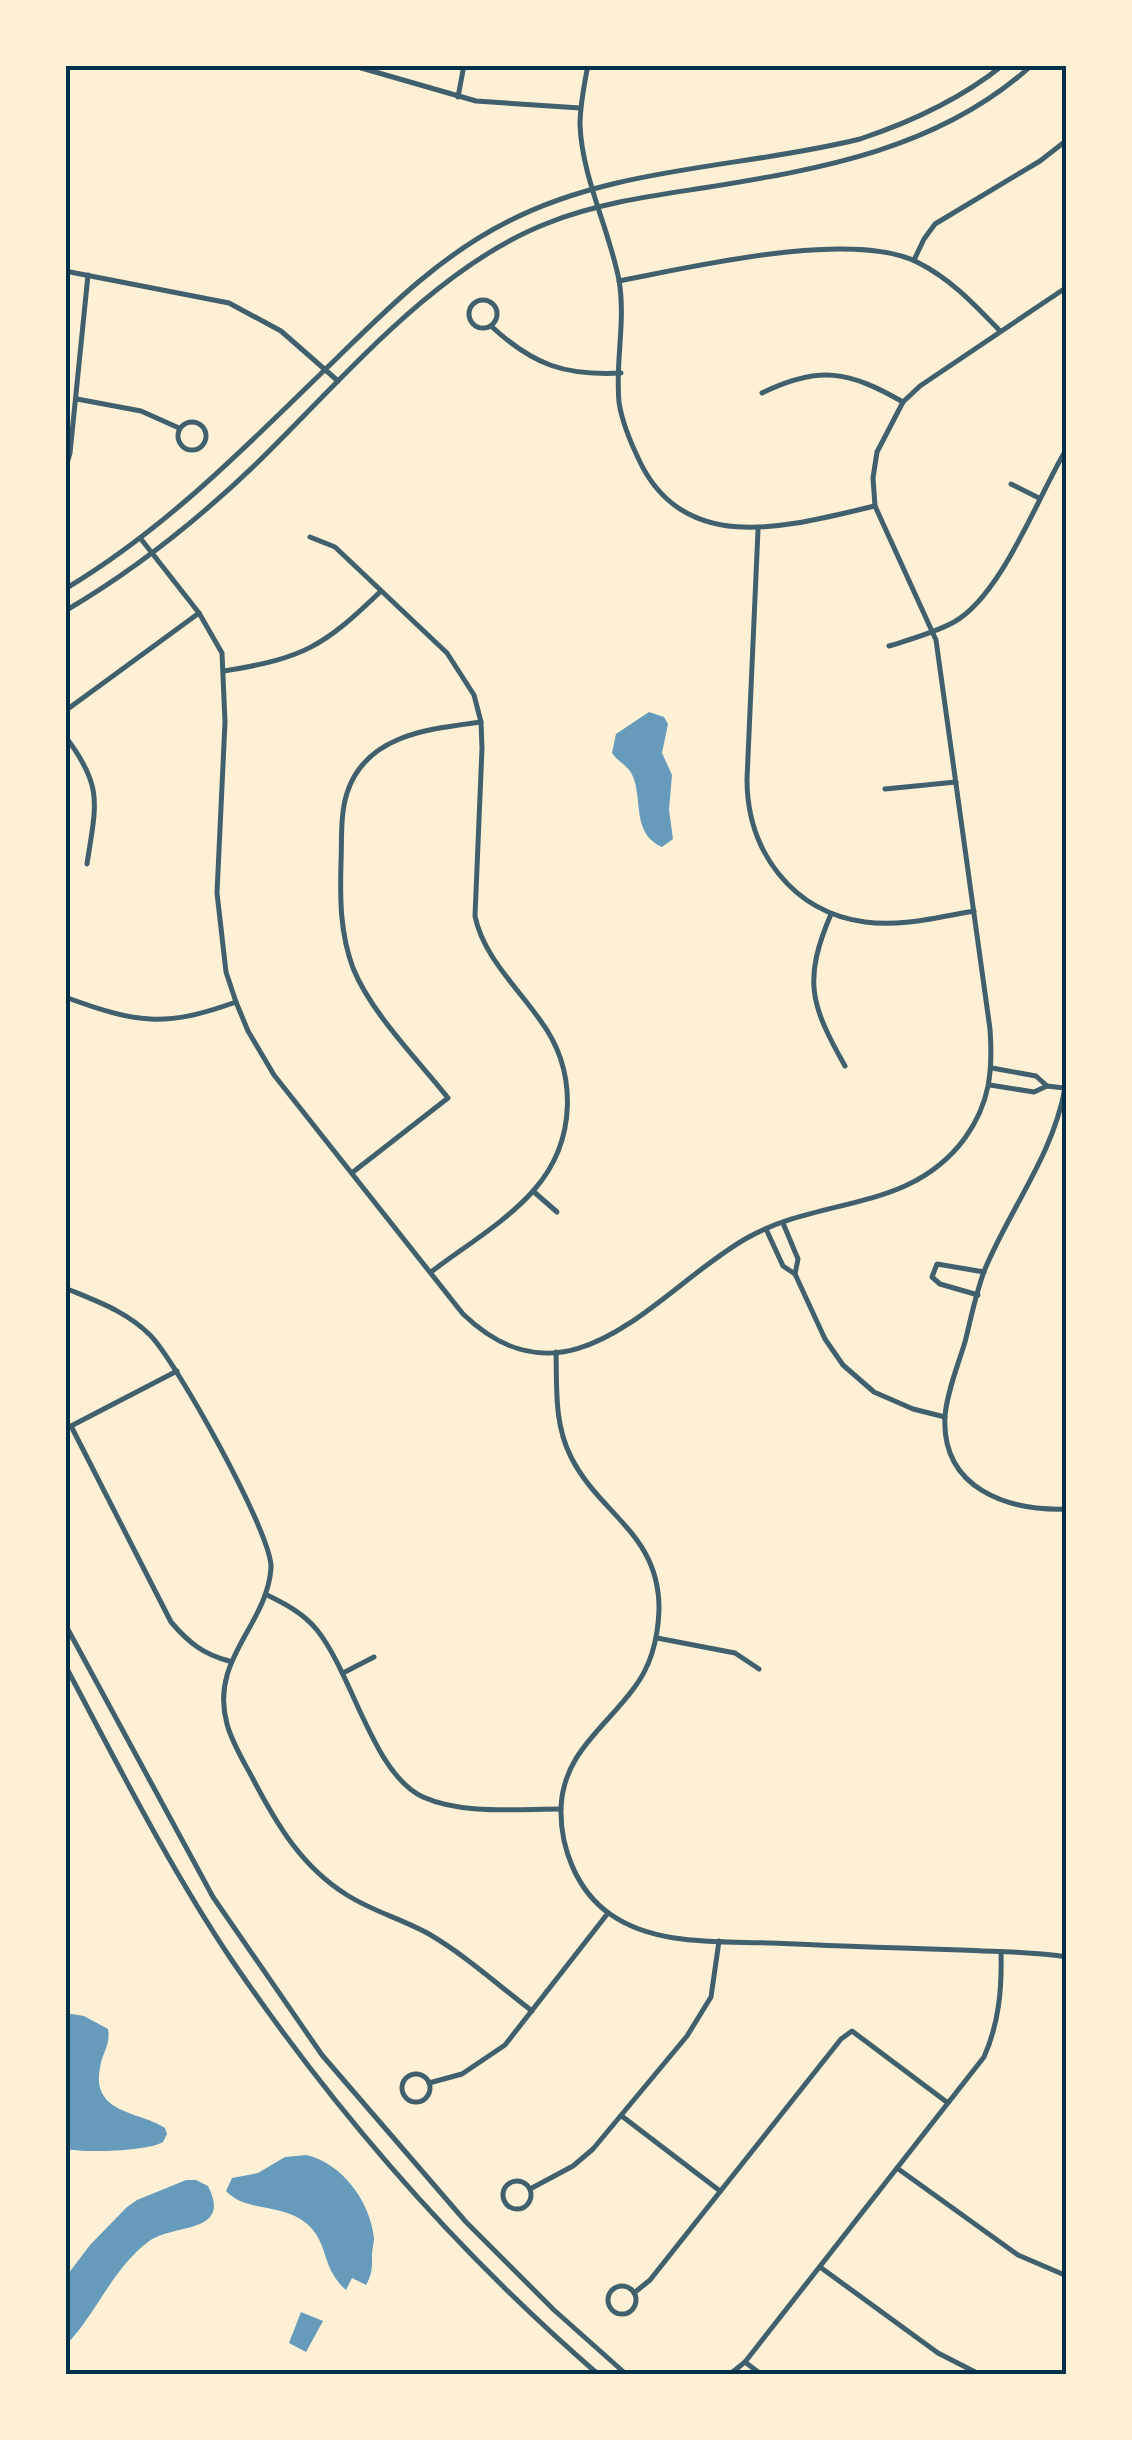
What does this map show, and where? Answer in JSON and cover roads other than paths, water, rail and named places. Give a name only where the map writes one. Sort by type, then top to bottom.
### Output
[{"type":"street","points":[[351,65],[499,105],[580,108]]},
{"type":"street","points":[[458,97],[464,65]]},
{"type":"street","points":[[588,65],[580,108],[582,144],[619,281],[619,401],[630,441],[648,476],[676,505],[716,525],[758,530],[875,506]]},
{"type":"street","points":[[65,589],[141,539],[194,496],[419,279],[511,220],[594,189],[832,146],[900,126],[960,94],[1003,65]]},
{"type":"street","points":[[65,611],[152,553],[218,500],[417,306],[466,268],[546,224],[599,206],[819,169],[908,141],[974,109],[1032,65]]},
{"type":"street","points":[[900,126],[908,141]]},
{"type":"street","points":[[914,260],[935,224],[1040,161],[1067,140]]},
{"type":"street","points":[[619,281],[825,249],[877,251],[914,260],[946,278],[1000,330]]},
{"type":"street","points":[[65,271],[230,302],[281,330],[339,382]]},
{"type":"street","points":[[65,470],[88,275]]},
{"type":"street","points":[[141,539],[214,636],[224,670],[216,893],[226,972],[248,1031],[274,1075],[463,1314],[487,1333],[520,1348],[556,1352],[598,1344],[728,1251],[766,1229],[890,1193],[932,1174],[953,1154],[978,1118],[992,1068],[974,911],[933,632],[875,506],[873,478],[877,452],[903,402],[920,386],[1067,287]]},
{"type":"street","points":[[486,300],[494,305],[498,314],[491,326],[482,329],[470,321],[473,304],[486,300]]},
{"type":"street","points":[[491,326],[529,357],[559,370],[621,373]]},
{"type":"street","points":[[762,393],[792,378],[822,374],[849,377],[903,402]]},
{"type":"street","points":[[76,399],[142,411],[180,428]]},
{"type":"street","points":[[187,422],[200,424],[206,432],[202,445],[194,450],[184,448],[178,442],[180,428],[187,422]]},
{"type":"street","points":[[889,646],[933,632],[975,606],[998,576],[1067,448]]},
{"type":"street","points":[[1012,484],[1039,498]]},
{"type":"street","points":[[758,530],[747,780],[756,839],[776,874],[793,890],[832,914],[889,923],[974,911]]},
{"type":"street","points":[[310,536],[335,547],[447,653],[474,695],[481,722],[475,916],[478,930],[492,956],[552,1036],[568,1086],[568,1114],[556,1155],[533,1192],[432,1272]]},
{"type":"street","points":[[224,670],[301,654],[331,636],[380,591]]},
{"type":"street","points":[[65,710],[198,613]]},
{"type":"street","points":[[353,1172],[448,1098],[368,995],[354,969],[339,910],[343,818],[348,793],[356,774],[375,755],[408,733],[481,722]]},
{"type":"street","points":[[65,736],[83,759],[96,794],[87,864]]},
{"type":"street","points":[[885,789],[956,782]]},
{"type":"street","points":[[832,914],[813,962],[813,981],[822,1021],[845,1066]]},
{"type":"street","points":[[65,997],[116,1015],[156,1020],[182,1019],[236,1002]]},
{"type":"street","points":[[992,1068],[1036,1076],[1047,1086],[1066,1089],[1044,1159],[1015,1203],[984,1272],[945,1417],[953,1455],[972,1484],[997,1500],[1025,1508],[1067,1509]]},
{"type":"street","points":[[990,1085],[1034,1092],[1047,1086]]},
{"type":"street","points":[[533,1192],[557,1212]]},
{"type":"street","points":[[784,1222],[798,1259],[795,1274]]},
{"type":"street","points":[[766,1229],[783,1266],[795,1274],[824,1339],[854,1376],[891,1400],[945,1417]]},
{"type":"street","points":[[978,1294],[940,1284],[932,1276],[937,1264],[984,1272]]},
{"type":"street","points":[[65,1288],[118,1309],[154,1338],[177,1372],[257,1518],[270,1550],[266,1594],[230,1661],[223,1696],[227,1725],[293,1848],[334,1886],[431,1936],[532,2011]]},
{"type":"street","points":[[556,1352],[557,1404],[564,1440],[584,1478],[627,1524],[647,1555],[657,1584],[656,1638],[642,1678],[587,1740],[567,1780],[561,1809],[573,1872],[608,1913],[656,1935],[1067,1957]]},
{"type":"street","points":[[177,1372],[71,1426],[172,1622],[195,1648],[230,1661]]},
{"type":"street","points":[[266,1594],[302,1614],[316,1628],[344,1673],[383,1758],[399,1780],[421,1796],[451,1806],[561,1809]]},
{"type":"street","points":[[65,1624],[213,1897],[322,2055],[466,2222],[627,2375]]},
{"type":"street","points":[[656,1638],[735,1653],[760,1669]]},
{"type":"street","points":[[344,1673],[374,1656]]},
{"type":"street","points":[[65,1665],[199,1908],[306,2065],[437,2219],[537,2320],[599,2375]]},
{"type":"street","points":[[429,2084],[462,2074],[505,2046],[608,1913]]},
{"type":"street","points":[[530,2189],[572,2166],[593,2149],[704,2012],[716,1982],[720,1941]]},
{"type":"street","points":[[728,2375],[745,2362],[984,2057],[993,2038],[1001,1987],[1001,1952]]},
{"type":"street","points":[[634,2293],[650,2280],[841,2039],[852,2031],[948,2104]]},
{"type":"street","points":[[414,2074],[423,2076],[429,2084],[429,2093],[420,2102],[410,2102],[402,2092],[402,2082],[414,2074]]},
{"type":"street","points":[[622,2116],[720,2191]]},
{"type":"street","points":[[897,2168],[1018,2255],[1067,2276]]},
{"type":"street","points":[[523,2182],[530,2189],[530,2202],[523,2208],[514,2210],[503,2201],[508,2183],[523,2182]]},
{"type":"street","points":[[820,2267],[938,2353],[982,2375]]},
{"type":"street","points":[[617,2286],[626,2286],[634,2293],[636,2302],[628,2313],[615,2313],[609,2307],[607,2297],[617,2286]]},
{"type":"street","points":[[740,2375],[745,2362]]},
{"type":"street","points":[[745,2362],[762,2375]]},
{"type":"water","points":[[649,712],[664,717],[668,724],[662,753],[672,775],[669,810],[673,839],[662,847],[645,832],[634,780],[612,753],[616,734]]},
{"type":"water","points":[[65,2013],[84,2016],[108,2029],[100,2068],[103,2094],[119,2109],[165,2128],[163,2142],[114,2151],[65,2148]]},
{"type":"water","points":[[306,2155],[342,2175],[367,2211],[374,2238],[372,2269],[366,2285],[352,2278],[346,2290],[332,2273],[319,2239],[306,2223],[286,2213],[243,2202],[226,2191],[232,2178],[258,2173],[285,2157]]},
{"type":"water","points":[[186,2180],[208,2186],[213,2213],[197,2225],[159,2236],[135,2253],[65,2346],[65,2278],[127,2207]]},
{"type":"water","points":[[301,2312],[323,2321],[306,2352],[289,2343]]}]
